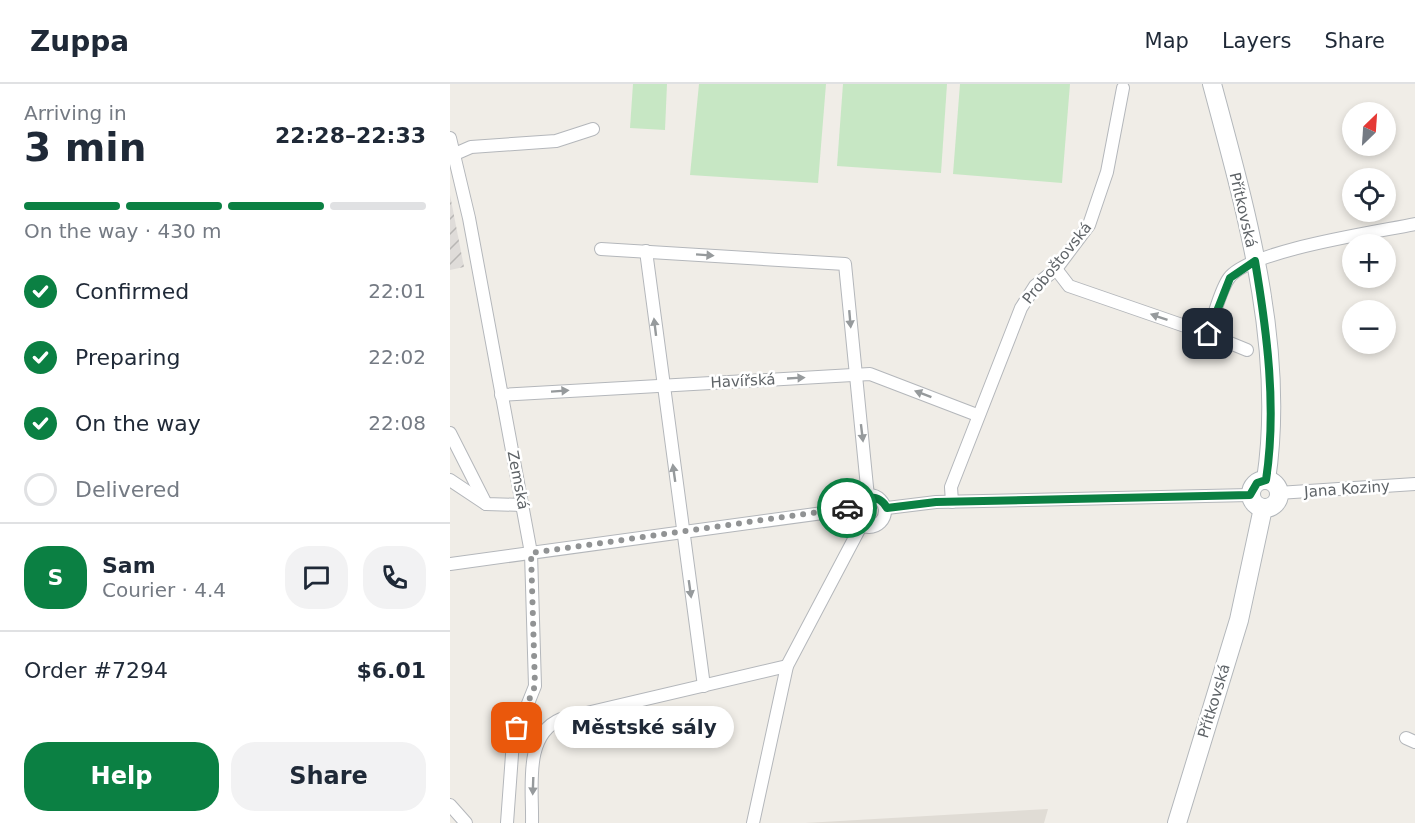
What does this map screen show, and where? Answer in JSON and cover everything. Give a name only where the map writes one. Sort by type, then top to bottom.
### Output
[{"type":"street","name":"Přítkovská","points":[[1212,84],[1255,261],[1264,312],[1269,374],[1272,487]]},
{"type":"street","name":"Proboštovská","points":[[952,502],[951,487],[977,415],[1021,308],[1035,286],[1056,269],[1089,225],[1098,206],[1124,88]]},
{"type":"street","points":[[455,154],[471,147],[556,141],[593,129]]},
{"type":"street","name":"Zemská","points":[[450,138],[455,154],[531,553],[535,686],[513,741],[507,823]]},
{"type":"street","points":[[1208,334],[1230,278],[1255,261],[1303,248],[1415,224]]},
{"type":"street","points":[[601,249],[845,264],[868,497]]},
{"type":"street","points":[[646,251],[662,385],[704,686]]},
{"type":"street","points":[[1056,269],[1069,286],[1208,334],[1247,350]]},
{"type":"street","name":"Havířská","points":[[501,395],[870,374],[977,415]]},
{"type":"street","points":[[450,433],[486,504]]},
{"type":"street","points":[[450,480],[486,504],[523,505]]},
{"type":"street","points":[[1257,483],[1272,487],[1273,505],[1263,508],[1254,504],[1250,495],[1257,483]]},
{"type":"street","name":"Jana Koziny","points":[[1272,487],[1415,484]]},
{"type":"street","points":[[887,508],[952,502],[1250,495]]},
{"type":"street","points":[[450,564],[852,508],[858,501],[868,497],[880,500],[887,508],[886,515],[880,522],[862,524],[854,519],[852,508]]},
{"type":"street","name":"Přítkovská","points":[[1177,823],[1239,620],[1263,508]]},
{"type":"street","points":[[753,823],[787,666],[862,524]]},
{"type":"street","points":[[532,823],[535,751],[541,732],[550,724],[561,719],[787,666]]},
{"type":"street","points":[[450,806],[466,823]]},
{"type":"shaded area","points":[[450,195],[464,267],[450,270]]},
{"type":"shaded area","points":[[1048,809],[1044,823],[805,823]]},
{"type":"green space","points":[[633,84],[667,84],[665,130],[630,128]]},
{"type":"green space","points":[[699,84],[826,84],[818,183],[690,175]]},
{"type":"green space","points":[[843,84],[947,84],[941,173],[837,166]]},
{"type":"green space","points":[[960,84],[1070,84],[1062,183],[953,174]]},
{"type":"way so far","points":[[517,728],[535,686],[531,553],[847,508]]},
{"type":"place","name":"Městské sály","points":[[517,728]]},
{"type":"route","points":[[847,508],[852,508],[858,501],[869,497],[880,500],[887,508],[936,502],[1250,495],[1257,483],[1266,480],[1269,466],[1268,346],[1255,261],[1230,278],[1208,334]]}]
